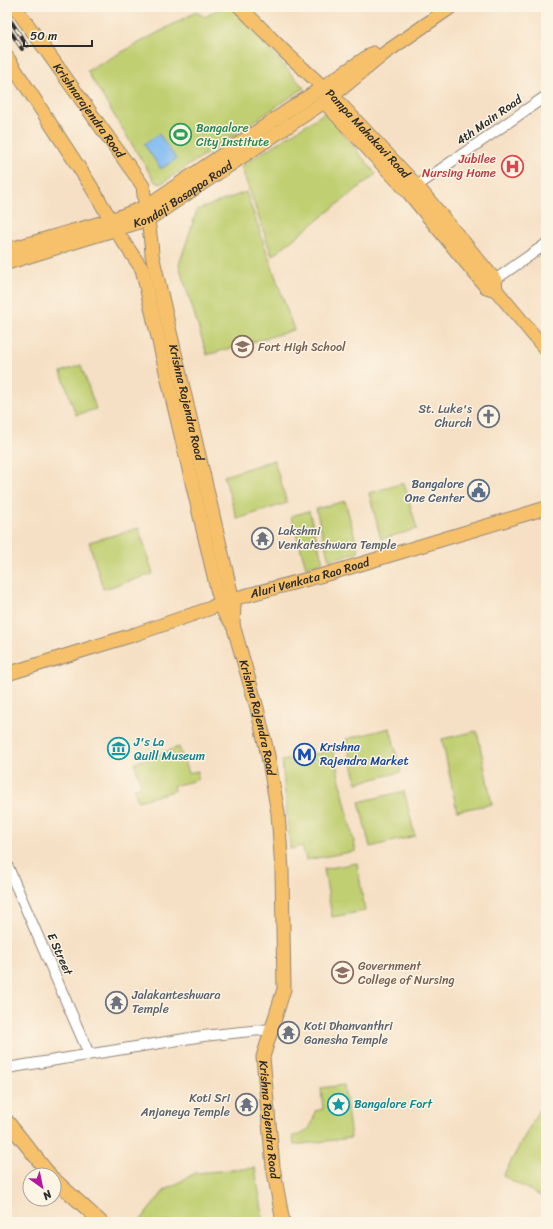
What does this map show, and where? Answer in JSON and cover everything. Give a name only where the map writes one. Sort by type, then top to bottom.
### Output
[{"type":"main road","name":"Krishnarajendra Road","points":[[15,7],[143,186],[147,213]]},
{"type":"main road","name":"Pampa Mahakavi Road","points":[[240,7],[331,91],[546,350]]},
{"type":"main road","points":[[331,91],[438,7]]},
{"type":"main road","points":[[331,91],[451,7]]},
{"type":"main road","name":"Krishna Rajendra Road","points":[[7,57],[89,182],[113,225],[142,269],[224,604]]},
{"type":"main road","name":"Kondaji Basappa Road","points":[[7,263],[147,213],[331,91]]},
{"type":"main road","name":"Krishna Rajendra Road","points":[[147,213],[152,255],[224,604],[224,613],[234,625],[258,708],[278,813],[282,870],[284,989],[263,1057],[273,1167],[283,1222]]},
{"type":"main road","name":"Kondaji Basappa Road","points":[[7,250],[113,225]]},
{"type":"main road","name":"Aluri Venkata Rao Road","points":[[7,674],[136,634],[224,604],[546,508]]},
{"type":"main road","name":"Aluri Venkata Rao Road","points":[[224,604],[304,590],[546,516]]},
{"type":"main road","points":[[7,1121],[44,1167]]},
{"type":"main road","points":[[62,1186],[101,1222]]},
{"type":"street","name":"4th Main Road","points":[[412,189],[546,96]]},
{"type":"street","points":[[492,286],[546,244]]},
{"type":"street","name":"E Street","points":[[7,865],[89,1054]]},
{"type":"street","points":[[7,1068],[203,1036],[271,1029]]},
{"type":"green space","name":"Bangalore City Institute","points":[[221,7],[232,7],[304,88],[161,184],[155,182],[87,71],[196,12],[205,17]]},
{"type":"green space","points":[[326,112],[376,174],[272,256],[241,166]]},
{"type":"green space","points":[[246,192],[294,330],[207,355],[179,265],[197,210]]},
{"type":"green space","points":[[81,365],[96,409],[76,415],[61,372]]},
{"type":"green space","points":[[274,460],[287,503],[237,519],[224,476]]},
{"type":"green space","points":[[404,483],[417,529],[381,539],[369,493]]},
{"type":"green space","points":[[345,501],[359,552],[329,560],[316,509]]},
{"type":"green space","points":[[309,511],[323,562],[306,567],[291,516]]},
{"type":"green space","points":[[139,528],[153,574],[103,589],[89,542]]},
{"type":"green space","points":[[390,728],[401,772],[357,783],[346,739]]},
{"type":"green space","points":[[477,731],[492,804],[457,811],[442,739]]},
{"type":"green space","points":[[179,747],[188,773],[198,771],[197,780],[173,786],[174,791],[138,801],[134,788],[141,786],[135,763]]},
{"type":"green space","points":[[333,750],[356,851],[306,860],[302,846],[290,849],[282,761]]},
{"type":"green space","points":[[404,791],[415,836],[370,847],[359,802]]},
{"type":"green space","points":[[357,863],[365,911],[332,917],[324,869]]},
{"type":"green space","points":[[344,1085],[351,1138],[294,1145],[293,1136],[306,1131],[313,1121],[315,1111],[323,1109],[321,1088]]},
{"type":"green space","points":[[546,1097],[546,1199],[503,1176]]},
{"type":"green space","points":[[255,1168],[264,1222],[139,1222],[164,1191],[195,1173]]},
{"type":"water","points":[[159,134],[176,159],[161,169],[144,144]]},
{"type":"railway","points":[[7,15],[27,46]]},
{"type":"railway","points":[[7,26],[22,49]]},
{"type":"place","name":"Bangalore City Institute","points":[[180,135]]},
{"type":"place","name":"Jubilee Nursing Home","points":[[512,166]]},
{"type":"place","name":"Fort High School","points":[[243,347]]},
{"type":"place","name":"St. Luke's Church","points":[[488,416]]},
{"type":"place","name":"Bangalore One Center","points":[[479,491]]},
{"type":"place","name":"Lakshmi Venkateshwara Temple","points":[[262,538]]},
{"type":"place","name":"J's La Quill Museum","points":[[118,749]]},
{"type":"place","name":"Krishna Rajendra Market","points":[[305,754]]},
{"type":"place","name":"Government College of Nursing","points":[[342,973]]},
{"type":"place","name":"Jalakanteshwara Temple","points":[[116,1002]]},
{"type":"place","name":"Koti Dhanvanthri Ganesha Temple","points":[[289,1033]]},
{"type":"place","name":"Bangalore Fort","points":[[338,1104]]},
{"type":"place","name":"Koti Sri Anjaneya Temple","points":[[246,1105]]}]
